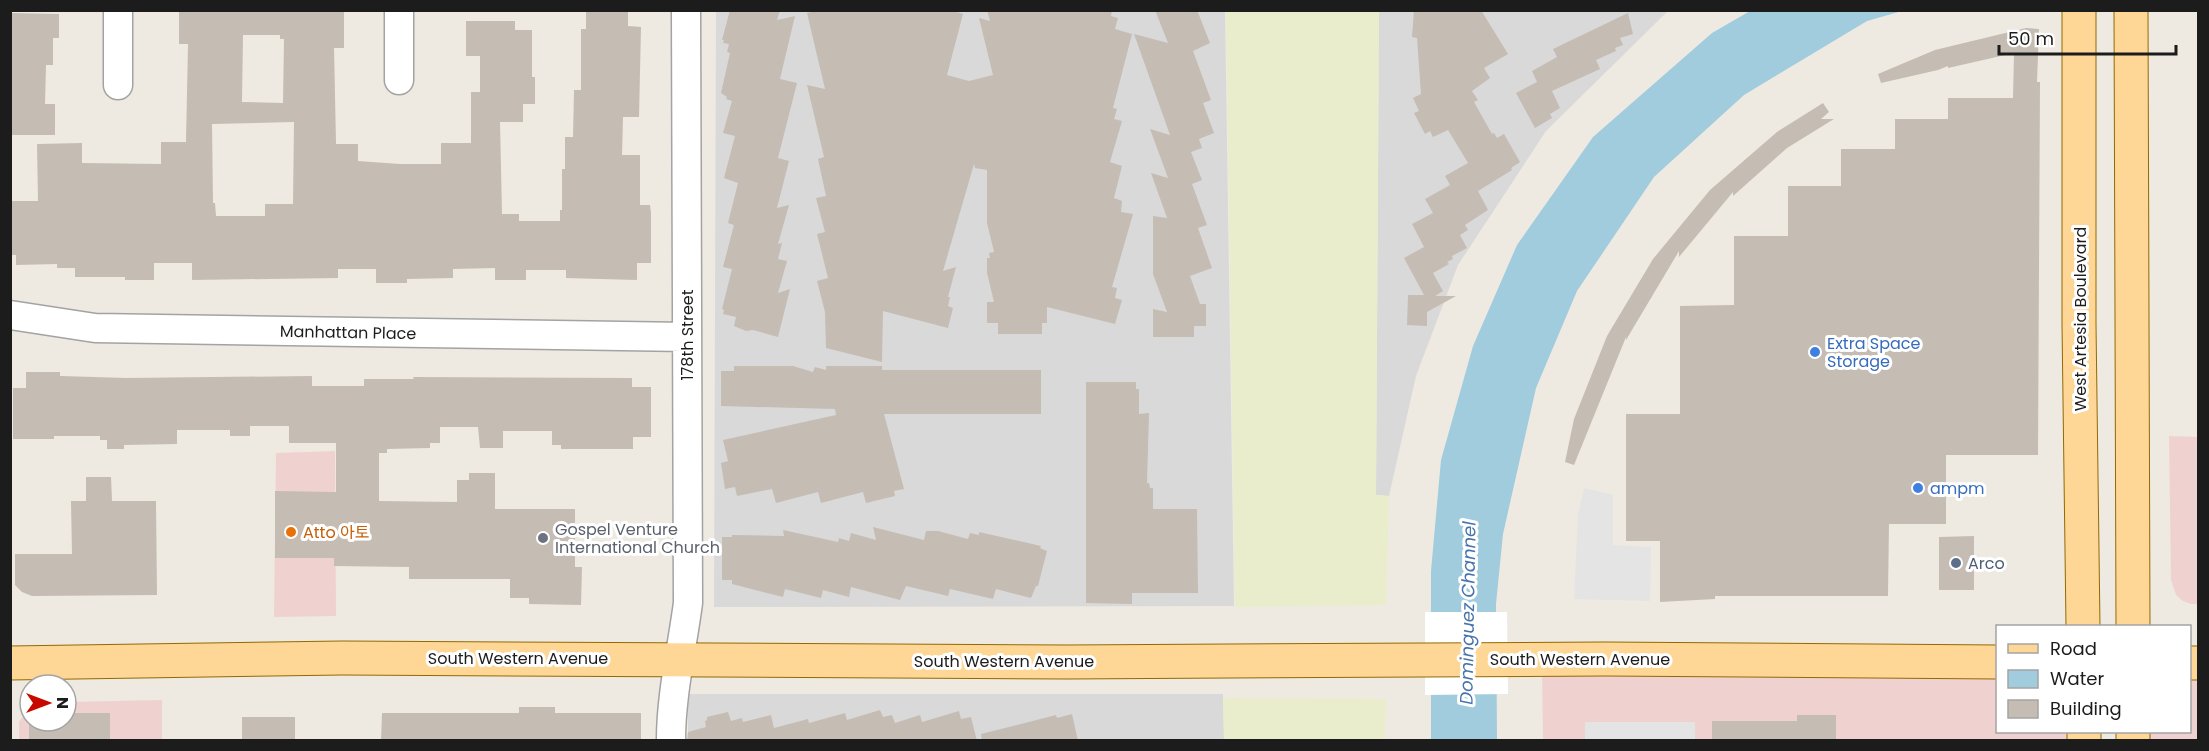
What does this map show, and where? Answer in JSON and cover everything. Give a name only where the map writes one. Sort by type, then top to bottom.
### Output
[{"type":"main road","name":"West Artesia Boulevard","points":[[2079,10],[2079,324],[2083,625]]},
{"type":"main road","points":[[2132,10],[2133,625]]},
{"type":"main road","name":"South Western Avenue","points":[[10,663],[342,658],[681,658],[1067,662],[1425,659],[1996,662]]},
{"type":"street","points":[[118,10],[118,85]]},
{"type":"street","points":[[399,10],[399,80]]},
{"type":"street","name":"178th Street","points":[[671,741],[671,711],[688,603],[686,10]]},
{"type":"street","name":"Manhattan Place","points":[[10,315],[95,328],[687,337]]},
{"type":"shaded area","points":[[716,11],[1225,11],[1234,606],[714,607]]},
{"type":"shaded area","points":[[1379,11],[1668,11],[1546,131],[1458,265],[1416,376],[1389,496],[1376,495]]},
{"type":"shaded area","points":[[2169,436],[2198,437],[2198,604],[2183,601],[2176,595],[2171,580]]},
{"type":"shaded area","points":[[335,451],[336,616],[274,617],[276,453]]},
{"type":"shaded area","points":[[1584,488],[1613,495],[1613,545],[1651,547],[1650,601],[1574,599],[1578,515]]},
{"type":"shaded area","points":[[1542,669],[1996,670],[1996,733],[2076,733],[2076,740],[1543,740]]},
{"type":"shaded area","points":[[2191,679],[2198,679],[2198,740],[2146,740],[2146,733],[2191,733]]},
{"type":"shaded area","points":[[688,694],[1223,694],[1224,740],[688,740]]},
{"type":"shaded area","points":[[162,700],[162,740],[19,740],[19,733],[78,733],[78,702]]},
{"type":"shaded area","points":[[1585,722],[1695,722],[1695,740],[1585,740]]},
{"type":"green space","points":[[1226,11],[1379,11],[1376,495],[1389,496],[1386,605],[1235,607]]},
{"type":"green space","points":[[1223,698],[1386,699],[1385,740],[1224,740]]},
{"type":"water","name":"Dominguez Channel","points":[[1750,11],[1902,11],[1867,21],[1744,95],[1654,177],[1577,291],[1536,388],[1503,534],[1496,604],[1497,740],[1431,740],[1431,571],[1441,460],[1473,346],[1517,245],[1593,137],[1712,33]]},
{"type":"pier","points":[[1425,612],[1507,612],[1508,694],[1425,695]]},
{"type":"building","points":[[586,10],[628,10],[628,26],[641,27],[639,117],[623,117],[622,155],[640,155],[640,205],[650,205],[651,213],[651,263],[637,263],[637,280],[566,278],[566,270],[526,270],[526,280],[495,280],[495,268],[453,269],[453,278],[407,279],[407,283],[376,283],[376,269],[338,269],[338,278],[192,280],[192,263],[154,263],[154,280],[125,280],[125,277],[75,277],[75,268],[57,268],[57,264],[16,265],[16,255],[10,255],[10,201],[38,201],[37,144],[82,143],[82,163],[161,164],[161,142],[186,142],[188,44],[179,44],[179,12],[344,11],[344,48],[334,48],[336,144],[358,144],[358,161],[400,164],[441,164],[441,143],[471,143],[471,92],[480,92],[480,56],[466,56],[466,21],[515,21],[515,30],[532,30],[532,77],[535,77],[535,104],[523,104],[523,122],[500,122],[502,214],[519,214],[519,221],[560,221],[562,169],[565,169],[565,137],[573,137],[574,90],[581,90],[581,29],[586,29]],"holes":[[[243,35],[280,35],[280,39],[284,39],[283,103],[242,102]],[[294,122],[293,204],[265,204],[265,216],[216,216],[215,203],[213,203],[212,124]]]},
{"type":"building","points":[[730,10],[780,10],[777,20],[795,16],[780,79],[797,83],[778,158],[789,161],[777,208],[789,205],[778,244],[782,243],[778,259],[787,261],[778,293],[790,289],[778,337],[753,330],[746,331],[734,326],[736,317],[723,314],[722,309],[732,269],[723,267],[734,225],[728,223],[738,183],[724,178],[735,136],[723,133],[732,101],[726,99],[727,97],[721,93],[730,53],[727,52],[729,44],[723,43],[724,40],[722,40]]},
{"type":"building","points":[[819,10],[951,10],[963,14],[947,75],[969,81],[993,75],[979,18],[990,21],[987,10],[1112,10],[1111,16],[1118,18],[1115,29],[1132,34],[1113,108],[1117,109],[1114,119],[1122,121],[1110,162],[1122,166],[1114,198],[1122,201],[1121,212],[1133,214],[1112,287],[1117,288],[1115,298],[1122,300],[1115,324],[1047,307],[1047,323],[1042,323],[1042,334],[998,334],[998,323],[987,323],[987,302],[994,302],[987,273],[987,258],[990,258],[989,253],[994,252],[987,223],[987,170],[975,168],[974,164],[943,271],[956,267],[948,297],[950,297],[948,306],[953,308],[948,328],[883,311],[882,362],[826,348],[825,312],[817,281],[828,278],[817,234],[825,232],[816,198],[826,196],[818,159],[824,157],[807,85],[825,89],[807,13]]},
{"type":"building","points":[[1155,10],[1197,10],[1210,43],[1193,51],[1211,100],[1203,103],[1214,133],[1199,139],[1202,148],[1191,152],[1202,180],[1192,184],[1207,225],[1198,228],[1212,268],[1190,276],[1200,304],[1206,304],[1206,326],[1194,326],[1194,337],[1153,337],[1153,309],[1167,312],[1153,274],[1153,216],[1167,218],[1151,173],[1168,178],[1150,129],[1170,135],[1134,34],[1168,43]]},
{"type":"building","points":[[1414,10],[1481,10],[1508,54],[1484,68],[1490,78],[1472,91],[1478,100],[1474,102],[1492,134],[1494,133],[1497,138],[1504,134],[1520,162],[1511,168],[1512,170],[1478,191],[1488,210],[1465,225],[1468,230],[1460,235],[1467,248],[1452,256],[1453,259],[1447,262],[1449,264],[1433,273],[1443,291],[1435,296],[1456,296],[1427,312],[1427,326],[1407,325],[1408,295],[1424,295],[1404,258],[1424,247],[1412,224],[1433,213],[1425,199],[1450,185],[1445,176],[1468,163],[1448,130],[1433,137],[1430,131],[1425,134],[1414,113],[1419,111],[1413,98],[1421,94],[1417,38],[1412,37]]},
{"type":"building","points":[[10,13],[59,14],[59,38],[53,38],[53,65],[46,65],[45,104],[55,104],[55,135],[10,135]]},
{"type":"building","points":[[1628,13],[1633,34],[1620,38],[1623,45],[1615,48],[1616,51],[1596,60],[1600,69],[1552,91],[1560,108],[1550,114],[1552,118],[1535,128],[1516,93],[1537,82],[1532,71],[1557,57],[1553,49]]},
{"type":"building","points":[[2026,28],[2039,29],[2037,82],[2040,82],[2038,455],[1946,455],[1946,524],[1889,524],[1888,596],[1715,596],[1715,599],[1660,602],[1660,541],[1626,541],[1626,414],[1680,414],[1680,306],[1734,305],[1734,236],[1788,236],[1788,186],[1841,186],[1841,149],[1895,149],[1895,119],[1948,119],[1948,98],[2013,98],[2014,53],[1948,68],[1948,66],[1881,83],[1878,74],[1935,50]]},
{"type":"building","points":[[1823,103],[1829,112],[1821,119],[1834,119],[1787,148],[1733,196],[1733,192],[1679,257],[1679,251],[1626,340],[1626,337],[1574,465],[1565,462],[1574,419],[1607,336],[1653,259],[1710,190],[1777,132]]},
{"type":"building","points":[[734,366],[793,366],[813,372],[815,367],[826,370],[826,366],[882,366],[882,370],[1041,370],[1041,414],[884,414],[904,489],[894,491],[895,496],[866,503],[863,492],[821,503],[818,492],[776,503],[772,489],[737,496],[735,487],[725,489],[721,463],[728,461],[723,440],[836,415],[835,409],[721,406],[721,371],[734,371]]},
{"type":"building","points":[[26,372],[60,372],[60,376],[127,378],[312,376],[312,386],[364,386],[364,379],[414,379],[413,377],[632,378],[632,387],[651,387],[651,437],[633,437],[633,449],[561,449],[561,445],[552,445],[552,431],[503,431],[503,448],[480,448],[478,427],[440,427],[440,443],[430,443],[430,448],[387,449],[387,453],[379,453],[379,501],[457,502],[457,480],[469,480],[469,473],[495,473],[495,509],[575,509],[575,567],[582,567],[581,605],[529,604],[529,598],[510,598],[510,579],[409,579],[409,567],[334,566],[334,558],[275,558],[275,491],[336,492],[336,443],[289,443],[289,426],[250,426],[250,436],[230,436],[230,430],[177,430],[177,444],[124,445],[124,449],[107,449],[107,440],[100,440],[100,436],[13,439],[13,388],[26,388]]},
{"type":"building","points":[[1086,382],[1136,382],[1136,389],[1139,389],[1139,414],[1149,413],[1147,483],[1150,488],[1153,488],[1153,509],[1197,509],[1198,593],[1132,593],[1132,604],[1086,603]]},
{"type":"building","points":[[86,477],[111,477],[112,501],[156,501],[157,595],[32,596],[22,592],[15,585],[15,554],[72,554],[71,501],[86,501]]},
{"type":"building","points":[[873,527],[924,540],[926,531],[938,531],[968,539],[970,533],[979,535],[979,532],[1041,546],[1040,548],[1047,551],[1038,586],[1031,598],[996,589],[993,599],[950,589],[948,596],[906,586],[900,600],[851,587],[849,597],[823,590],[821,598],[785,589],[783,597],[732,584],[732,580],[722,580],[722,537],[732,537],[732,535],[784,536],[783,530],[838,542],[839,538],[849,541],[851,533],[876,540]]},
{"type":"building","points":[[1974,536],[1974,590],[1939,590],[1939,537]]},
{"type":"building","points":[[519,707],[555,707],[555,713],[641,713],[641,741],[381,741],[382,713],[519,713]]},
{"type":"building","points":[[880,710],[883,717],[892,715],[895,723],[920,715],[922,722],[959,711],[961,719],[971,717],[977,741],[687,741],[688,732],[706,727],[707,717],[728,712],[731,721],[742,718],[743,722],[771,715],[774,728],[808,719],[809,723],[845,713],[847,720]]},
{"type":"building","points":[[78,713],[110,713],[110,741],[29,741],[29,733],[78,733]]},
{"type":"building","points":[[1072,714],[1078,741],[982,741],[981,734],[1056,715],[1057,718]]},
{"type":"building","points":[[1797,715],[1836,715],[1836,741],[1712,741],[1712,721],[1797,721]]},
{"type":"building","points":[[242,717],[295,717],[295,741],[242,741]]},
{"type":"place","name":"Extra Space Storage","points":[[1815,352]]},
{"type":"place","name":"ampm","points":[[1918,488]]},
{"type":"place","name":"Atto 아토","points":[[291,532]]},
{"type":"place","name":"Gospel Venture International Church","points":[[543,538]]},
{"type":"place","name":"Arco","points":[[1956,563]]}]
